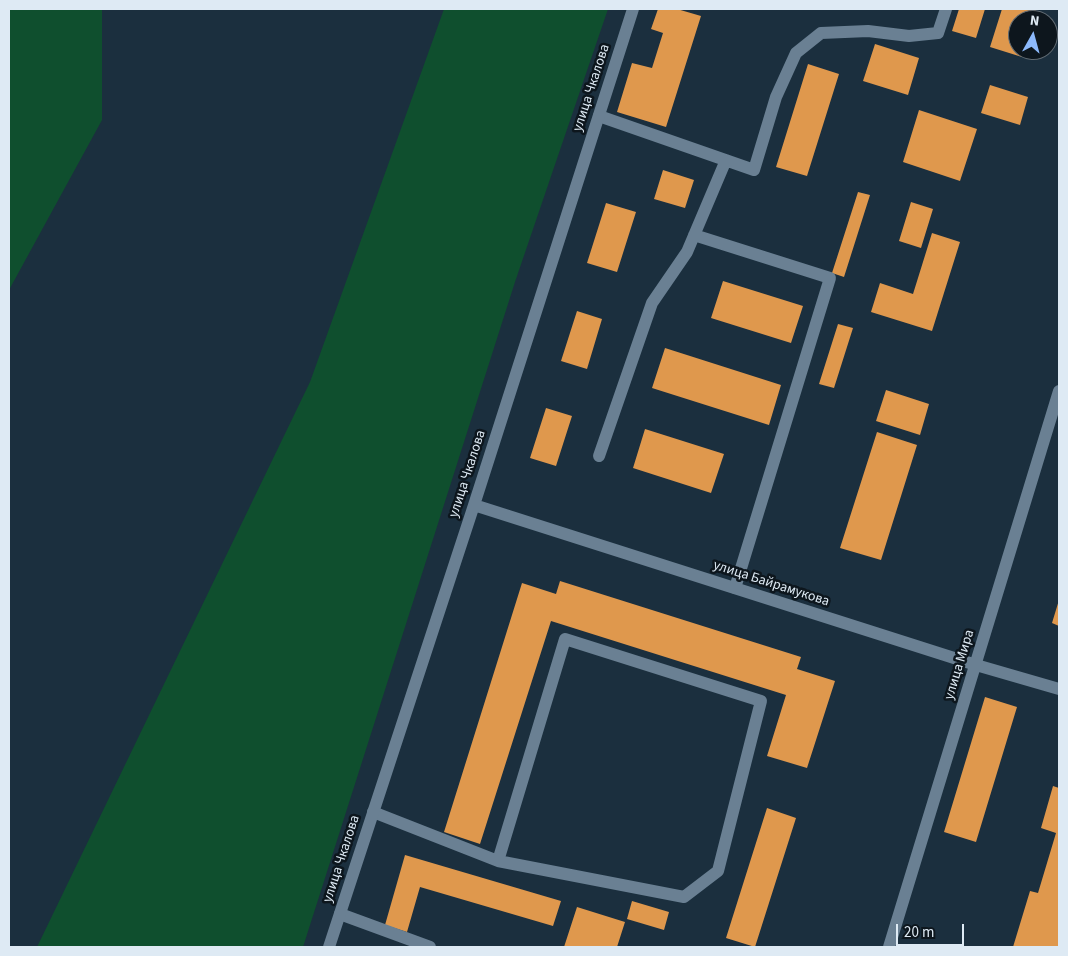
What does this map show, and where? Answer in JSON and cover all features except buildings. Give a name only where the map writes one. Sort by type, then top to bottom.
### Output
[{"type":"street","name":"улица Чкалова","points":[[329,947],[474,505],[633,9]]},
{"type":"street","points":[[599,116],[754,170],[776,97],[796,53],[821,33],[868,31],[909,36],[938,33],[946,9]]},
{"type":"street","points":[[598,456],[652,303],[687,252],[726,160]]},
{"type":"street","points":[[694,235],[830,278],[735,588]]},
{"type":"street","name":"улица Мира","points":[[889,947],[1059,394]]},
{"type":"street","name":"улица Байрамукова","points":[[474,505],[976,665],[1059,689]]},
{"type":"street","points":[[373,812],[498,861],[684,897],[718,871],[761,701],[565,639],[498,861]]},
{"type":"street","points":[[340,914],[430,947]]},
{"type":"green space","points":[[9,9],[102,9],[102,120],[9,290]]},
{"type":"green space","points":[[444,9],[608,9],[515,282],[303,947],[37,947],[310,382]]}]
